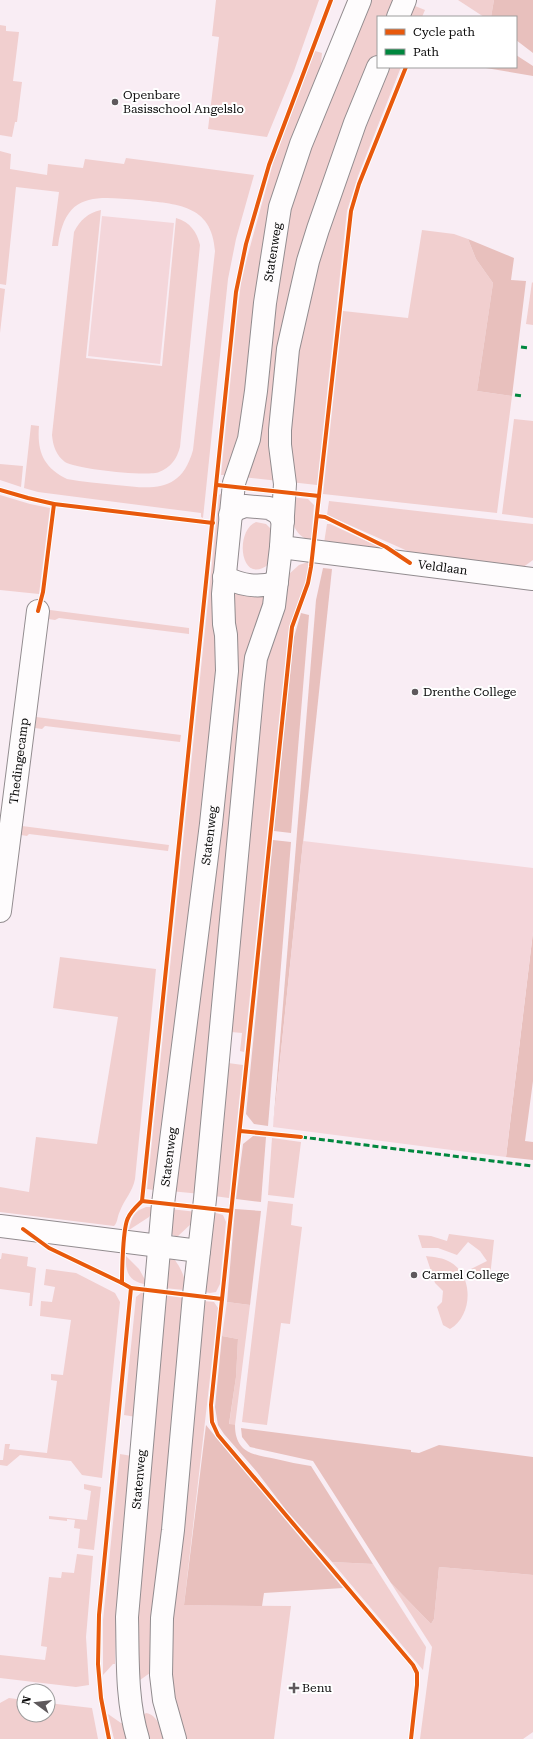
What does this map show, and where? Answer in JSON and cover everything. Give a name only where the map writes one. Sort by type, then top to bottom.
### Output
[{"type":"street","name":"Statenweg","points":[[138,1739],[134,1728],[128,1674],[127,1617],[164,1195],[211,824],[227,671],[226,635],[223,610],[224,576],[234,483],[249,439],[253,416],[265,303],[280,208],[300,144],[360,0]]},
{"type":"street","points":[[398,16],[405,0]]},
{"type":"street","points":[[175,1739],[164,1700],[161,1675],[161,1646],[253,684],[256,658],[274,606],[281,547],[285,484],[280,445],[280,430],[288,350],[308,261],[355,123],[378,68]]},
{"type":"street","points":[[230,515],[237,509],[245,506],[269,508],[278,513],[283,521]]},
{"type":"street","name":"Veldlaan","points":[[281,547],[533,579]]},
{"type":"street","points":[[224,576],[234,582],[250,585],[263,586],[277,582]]},
{"type":"street","name":"Thedingecamp","points":[[0,911],[38,611]]},
{"type":"street","points":[[0,1226],[199,1251]]},
{"type":"shaded area","points":[[216,0],[319,0],[294,71],[267,137],[208,129],[219,37],[212,36]]},
{"type":"shaded area","points":[[367,0],[400,0],[393,16],[377,16],[377,56],[319,209],[279,481],[242,477],[284,216]]},
{"type":"shaded area","points":[[458,0],[494,0],[491,16],[482,16]]},
{"type":"shaded area","points":[[494,0],[533,0],[533,53],[517,41],[517,16],[491,16]]},
{"type":"shaded area","points":[[410,4],[425,10],[422,16],[405,16]]},
{"type":"shaded area","points":[[0,25],[6,26],[6,31],[19,32],[13,81],[22,82],[17,122],[15,122],[12,137],[0,135]]},
{"type":"shaded area","points":[[315,51],[322,53],[319,83],[251,370],[231,475],[221,475],[241,283],[273,163]]},
{"type":"shaded area","points":[[517,56],[533,66],[533,76],[486,68],[517,68]]},
{"type":"shaded area","points":[[385,68],[401,68],[358,176],[347,211],[317,485],[290,482],[286,459],[306,286]]},
{"type":"shaded area","points":[[0,151],[11,154],[10,169],[47,175],[48,164],[83,168],[85,159],[124,164],[126,158],[254,175],[236,239],[228,279],[203,518],[201,517],[201,513],[38,492],[24,488],[31,425],[39,426],[39,443],[43,457],[47,464],[67,479],[85,482],[153,487],[164,485],[173,481],[181,474],[188,464],[193,450],[215,251],[212,235],[207,224],[199,215],[190,209],[166,203],[108,198],[95,199],[84,201],[67,215],[58,246],[52,246],[59,192],[16,187],[6,285],[0,284]]},
{"type":"shaded area","points":[[101,210],[86,358],[162,366],[176,218],[185,222],[192,228],[200,245],[180,447],[172,462],[159,472],[141,474],[127,473],[96,470],[71,465],[59,456],[53,443],[52,435],[74,232],[85,218],[92,213]]},
{"type":"shaded area","points":[[102,216],[174,223],[160,364],[88,356]]},
{"type":"shaded area","points":[[422,230],[454,234],[468,239],[476,259],[493,283],[477,391],[512,396],[497,513],[323,494],[343,311],[408,318]]},
{"type":"shaded area","points":[[468,239],[514,258],[511,280],[526,281],[512,396],[477,391],[493,283],[476,259]]},
{"type":"shaded area","points":[[532,282],[533,283],[533,325],[526,324]]},
{"type":"shaded area","points":[[0,288],[5,289],[0,333]]},
{"type":"shaded area","points":[[514,419],[533,421],[533,518],[502,514]]},
{"type":"shaded area","points":[[0,464],[23,466],[21,487],[0,480]]},
{"type":"shaded area","points":[[225,491],[221,643],[159,1191],[147,1189],[219,495]]},
{"type":"shaded area","points":[[0,495],[50,508],[39,594],[0,590]]},
{"type":"shaded area","points":[[290,497],[308,499],[314,505],[311,541],[304,538],[295,529]]},
{"type":"shaded area","points":[[329,501],[533,524],[533,560],[522,568],[412,553],[327,515]]},
{"type":"shaded area","points":[[256,522],[266,524],[272,530],[269,564],[259,569],[252,568],[246,563],[243,555],[245,536],[249,527]]},
{"type":"shaded area","points":[[327,524],[330,524],[386,550],[324,543]]},
{"type":"shaded area","points":[[308,562],[307,580],[288,635],[244,1052],[240,1051],[242,1033],[231,1032],[261,669],[289,574],[299,565]]},
{"type":"shaded area","points":[[323,568],[332,569],[273,1127],[316,600]]},
{"type":"shaded area","points":[[229,591],[269,595],[201,1194],[170,1191]]},
{"type":"shaded area","points":[[50,610],[189,628],[189,634],[59,618],[55,620],[48,619]]},
{"type":"shaded area","points":[[301,613],[309,615],[291,833],[274,831],[294,637]]},
{"type":"shaded area","points":[[36,717],[181,735],[180,742],[45,726],[42,729],[35,728]]},
{"type":"shaded area","points":[[22,826],[169,845],[168,851],[29,834],[27,836],[21,835]]},
{"type":"shaded area","points":[[273,840],[291,842],[268,1126],[254,1124],[246,1114]]},
{"type":"shaded area","points":[[303,841],[533,868],[533,932],[506,1157],[273,1127]]},
{"type":"shaded area","points":[[533,932],[533,1081],[525,1141],[533,1142],[533,1160],[506,1157]]},
{"type":"shaded area","points":[[60,957],[156,969],[135,1179],[114,1226],[0,1212],[0,1187],[29,1192],[36,1137],[97,1144],[118,1017],[53,1008]]},
{"type":"shaded area","points":[[228,1063],[243,1065],[229,1198],[214,1196]]},
{"type":"shaded area","points":[[253,1136],[266,1137],[261,1202],[236,1199],[243,1144]]},
{"type":"shaded area","points":[[272,1138],[301,1142],[294,1198],[268,1195]]},
{"type":"shaded area","points":[[268,1201],[293,1204],[291,1225],[302,1227],[290,1324],[281,1323],[267,1425],[242,1422]]},
{"type":"shaded area","points":[[146,1207],[156,1207],[149,1217],[129,1230],[136,1213]]},
{"type":"shaded area","points":[[170,1209],[197,1212],[192,1223],[177,1237],[171,1234]]},
{"type":"shaded area","points":[[235,1209],[261,1211],[250,1305],[227,1302]]},
{"type":"shaded area","points":[[216,1213],[223,1215],[226,1222],[220,1284],[216,1292],[210,1293],[204,1292],[212,1214]]},
{"type":"shaded area","points":[[449,1234],[494,1240],[490,1277],[474,1275],[471,1269],[487,1261],[480,1251],[468,1242],[457,1255],[438,1248],[422,1248],[418,1235],[431,1236],[447,1241]]},
{"type":"shaded area","points":[[2,1253],[28,1257],[27,1266],[36,1268],[32,1306],[29,1306],[30,1293],[0,1289],[0,1259]]},
{"type":"shaded area","points":[[126,1256],[139,1269],[148,1285],[137,1282],[130,1276],[126,1268]]},
{"type":"shaded area","points":[[426,1256],[450,1262],[458,1268],[467,1285],[468,1296],[463,1315],[458,1323],[450,1329],[443,1325],[437,1307],[442,1302],[443,1291],[435,1283]]},
{"type":"shaded area","points":[[171,1259],[175,1260],[183,1274],[185,1282],[184,1290],[164,1288],[168,1261]]},
{"type":"shaded area","points":[[46,1269],[76,1273],[115,1293],[120,1302],[102,1478],[82,1475],[71,1461],[20,1455],[7,1466],[0,1465],[0,1460],[3,1460],[5,1444],[10,1444],[9,1449],[47,1453],[57,1381],[51,1380],[51,1374],[63,1375],[71,1320],[40,1316],[41,1301],[52,1302],[55,1287],[44,1285]]},
{"type":"shaded area","points":[[141,1293],[147,1293],[136,1417],[124,1415],[136,1297]]},
{"type":"shaded area","points":[[162,1295],[184,1298],[150,1673],[138,1680],[133,1665]]},
{"type":"shaded area","points":[[203,1301],[214,1302],[218,1308],[184,1605],[291,1606],[274,1739],[184,1739],[175,1703],[171,1676],[169,1641]]},
{"type":"shaded area","points":[[227,1302],[250,1305],[235,1425],[229,1425],[236,1377],[238,1339],[222,1336]]},
{"type":"shaded area","points":[[222,1336],[238,1339],[236,1377],[229,1424],[235,1425],[238,1442],[247,1451],[253,1454],[311,1466],[373,1564],[332,1562],[286,1510],[218,1425],[215,1407]]},
{"type":"shaded area","points":[[206,1425],[343,1588],[264,1593],[262,1606],[184,1605]]},
{"type":"shaded area","points":[[241,1428],[411,1450],[411,1452],[419,1453],[439,1445],[533,1457],[533,1575],[439,1567],[434,1619],[431,1624],[391,1583],[313,1461],[250,1447],[242,1437]]},
{"type":"shaded area","points":[[120,1454],[132,1456],[116,1621],[115,1664],[113,1664],[103,1675],[103,1620]]},
{"type":"shaded area","points":[[84,1484],[101,1487],[94,1550],[78,1548],[80,1529],[74,1528],[75,1520],[67,1519],[67,1521],[49,1519],[49,1516],[87,1520],[91,1491],[84,1489]]},
{"type":"shaded area","points":[[77,1554],[93,1556],[86,1637],[89,1685],[76,1687],[56,1685],[56,1683],[42,1683],[0,1678],[0,1655],[45,1660],[47,1647],[41,1646],[49,1577],[61,1578],[62,1572],[74,1573]]},
{"type":"shaded area","points":[[332,1562],[373,1564],[426,1647],[423,1670]]},
{"type":"shaded area","points":[[439,1567],[533,1575],[533,1732],[523,1739],[420,1739],[432,1647],[391,1583],[431,1624],[434,1619]]},
{"type":"shaded area","points":[[9,1698],[16,1699],[16,1723],[56,1723],[56,1704],[92,1708],[98,1739],[0,1739],[0,1703]]},
{"type":"shaded area","points":[[146,1713],[150,1714],[156,1719],[165,1739],[147,1739],[143,1715]]},
{"type":"shaded area","points":[[108,1714],[123,1723],[127,1739],[114,1739]]},
{"type":"marked path","points":[[521,347],[529,348]]},
{"type":"marked path","points":[[515,395],[522,396]]},
{"type":"marked path","points":[[301,1137],[533,1166]]},
{"type":"cycle path","points":[[109,1739],[101,1698],[98,1664],[99,1615],[131,1288],[122,1283],[124,1239],[128,1218],[132,1211],[142,1201],[236,292],[246,244],[269,165],[331,0]]},
{"type":"cycle path","points":[[406,68],[359,184],[351,211],[311,567],[308,583],[292,627],[211,1405],[212,1422],[218,1435],[413,1665],[417,1673],[417,1685],[411,1739]]},
{"type":"cycle path","points":[[217,485],[319,496]]},
{"type":"cycle path","points":[[0,490],[54,504],[213,523]]},
{"type":"cycle path","points":[[38,611],[43,592],[54,504]]},
{"type":"cycle path","points":[[317,516],[325,517],[386,547],[410,563]]},
{"type":"cycle path","points":[[240,1131],[301,1137]]},
{"type":"cycle path","points":[[142,1201],[231,1211]]},
{"type":"cycle path","points":[[23,1229],[49,1248],[122,1283]]},
{"type":"cycle path","points":[[131,1288],[222,1299]]},
{"type":"place","name":"Openbare Basisschool Angelslo","points":[[115,102]]},
{"type":"place","name":"Drenthe College","points":[[415,692]]},
{"type":"place","name":"Carmel College","points":[[414,1275]]},
{"type":"place","name":"Benu","points":[[294,1688]]}]
